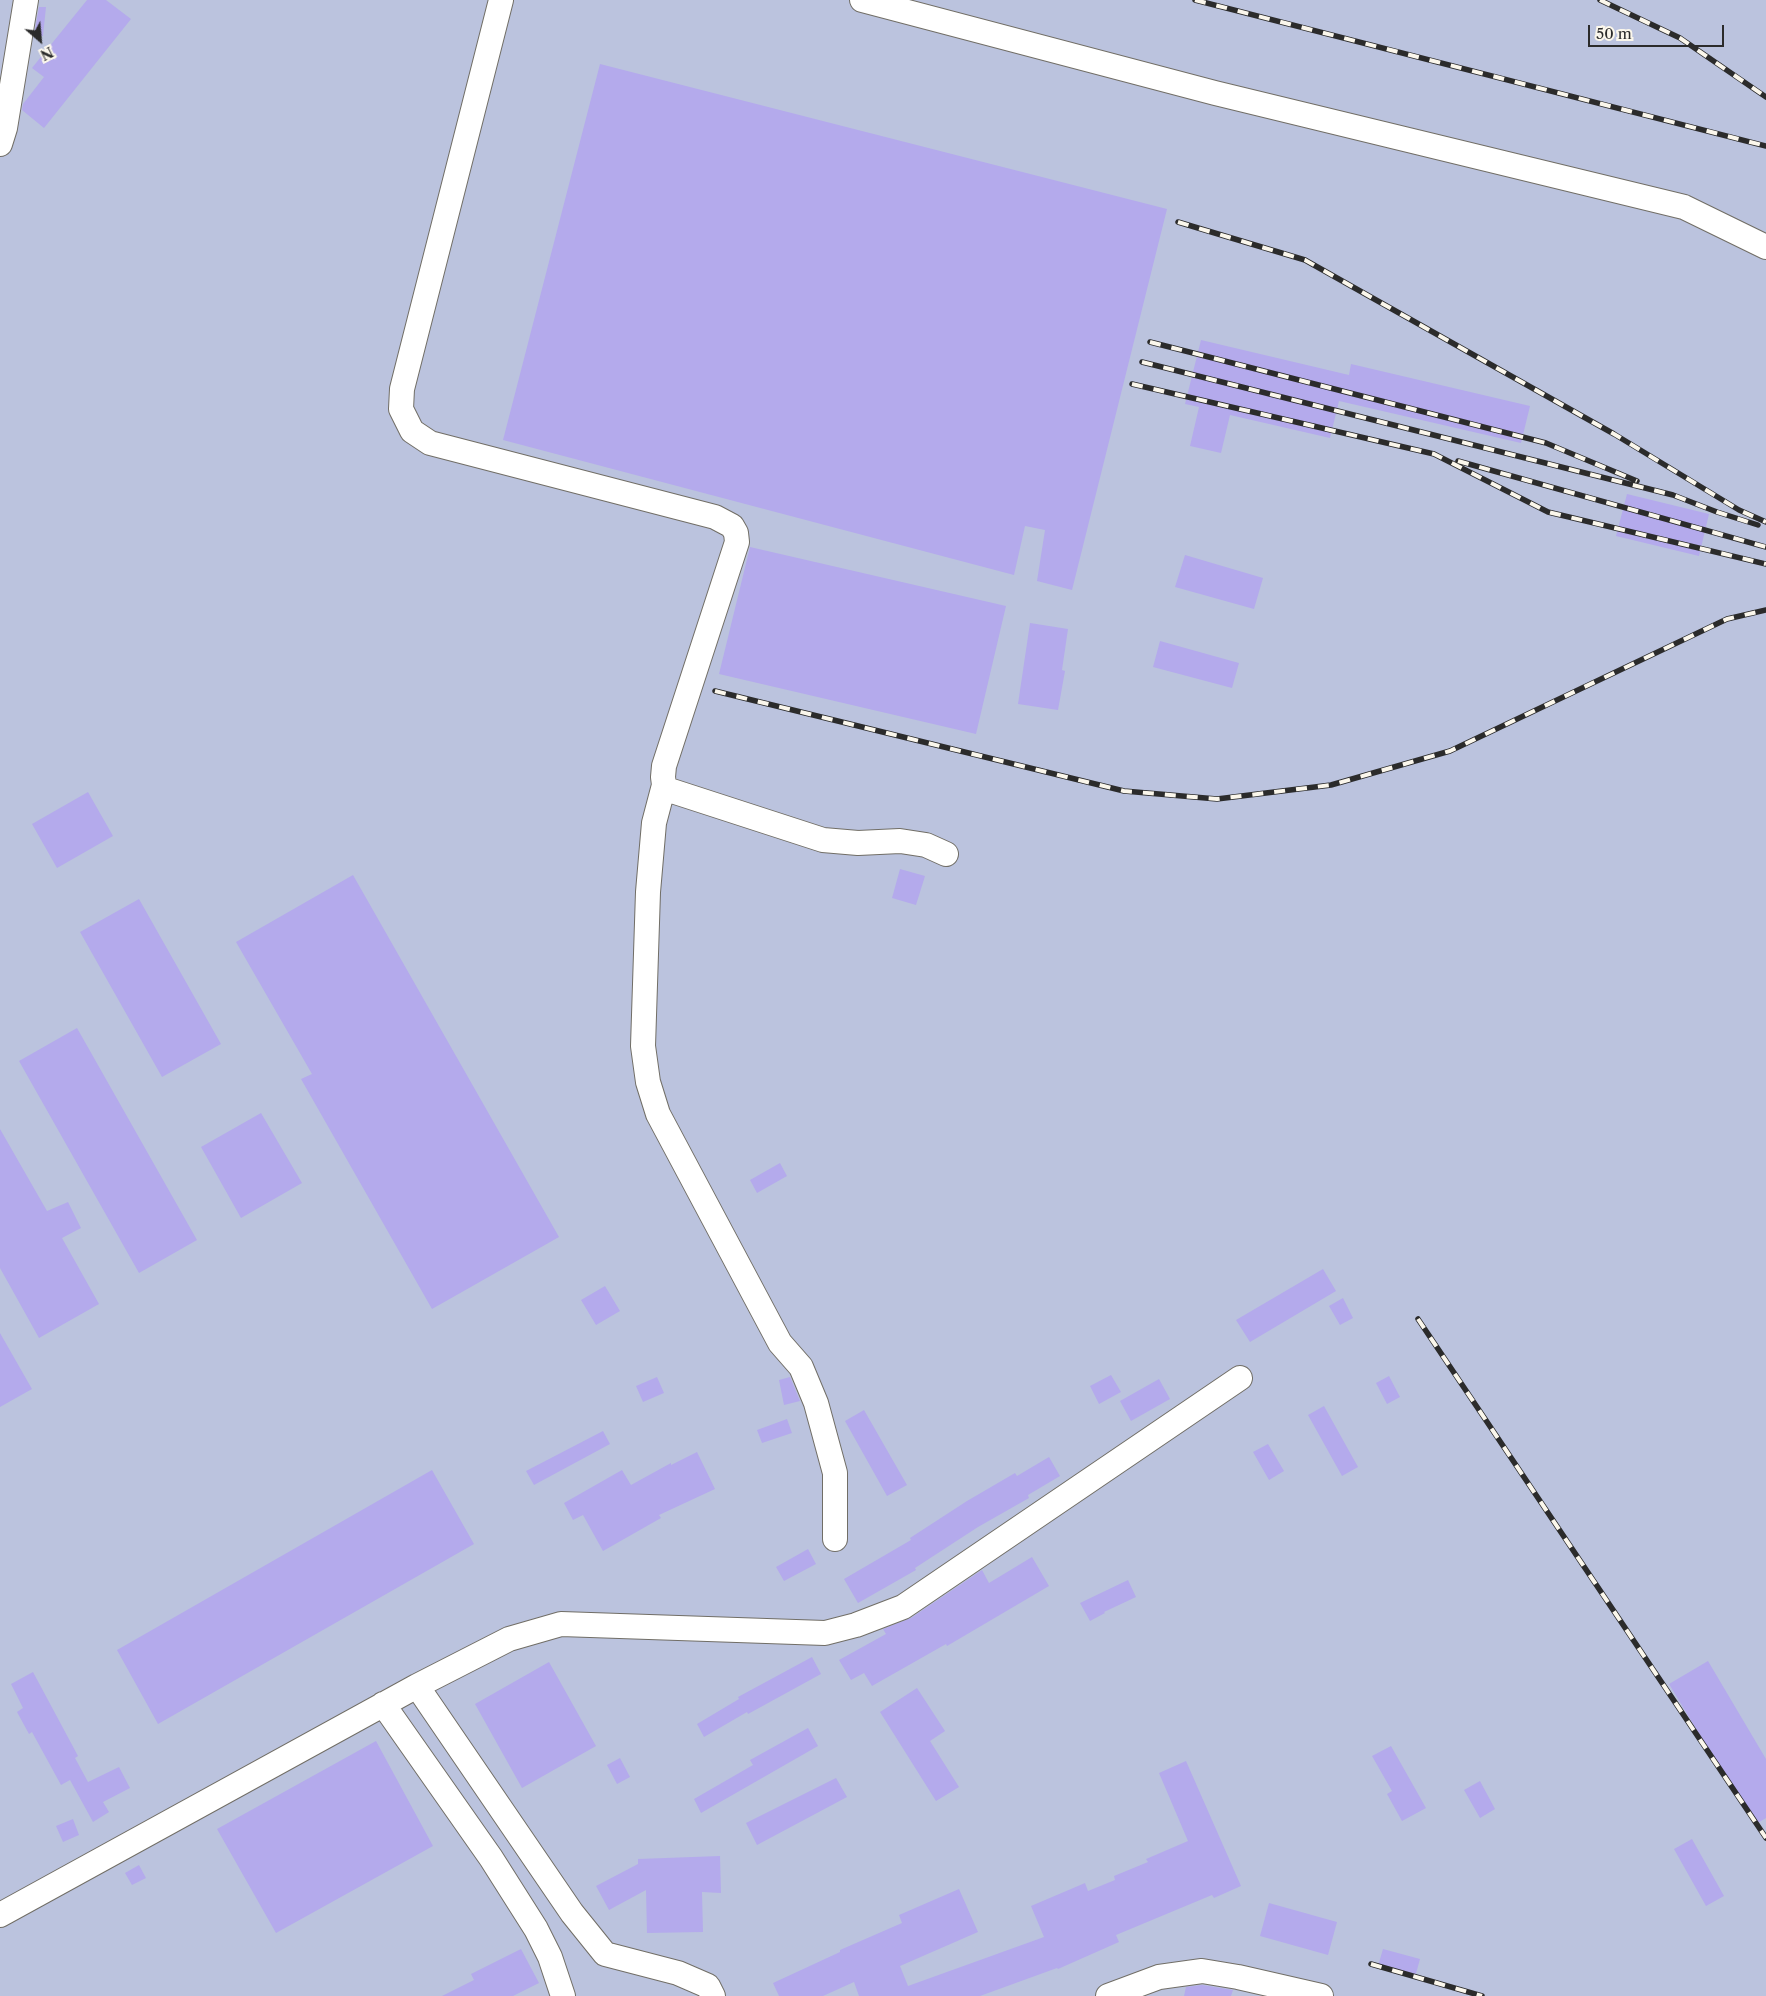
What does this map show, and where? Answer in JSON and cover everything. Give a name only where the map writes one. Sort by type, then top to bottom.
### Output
[{"type":"street","points":[[0,144],[5,128],[26,0]]},
{"type":"street","points":[[501,0],[402,389],[402,409],[412,431],[430,443],[715,517],[732,526],[736,533],[737,542],[664,766],[662,777],[664,785],[654,823],[648,892],[642,1046],[648,1082],[658,1114],[780,1343],[801,1367],[816,1403],[835,1473],[836,1539]]},
{"type":"street","points":[[862,0],[1215,93],[1684,207],[1766,247]]},
{"type":"street","points":[[664,785],[669,790],[823,840],[858,843],[900,841],[926,845],[946,854]]},
{"type":"street","points":[[0,1914],[383,1704],[509,1638],[561,1624],[825,1633],[856,1625],[903,1607],[1240,1378]]},
{"type":"street","points":[[417,1686],[568,1908],[605,1954],[678,1973],[708,1986],[713,1996]]},
{"type":"street","points":[[383,1704],[490,1858],[536,1929],[550,1956],[562,1996]]},
{"type":"street","points":[[536,1929],[568,1908]]},
{"type":"street","points":[[1108,1996],[1159,1977],[1202,1971],[1238,1976],[1321,1996]]},
{"type":"shaded area","points":[[0,0],[1766,0],[1766,1996],[0,1996]]},
{"type":"building","points":[[87,0],[106,0],[131,19],[44,128],[22,110],[23,104],[44,77],[32,68]]},
{"type":"building","points":[[39,7],[46,7],[43,36],[34,35]]},
{"type":"building","points":[[600,64],[1167,209],[1072,590],[1037,581],[1045,530],[1025,526],[1014,575],[503,440]]},
{"type":"building","points":[[1201,340],[1349,375],[1351,364],[1530,406],[1521,443],[1339,401],[1330,438],[1230,415],[1221,453],[1190,446],[1199,407],[1185,404]]},
{"type":"building","points":[[1627,494],[1709,514],[1699,556],[1616,536]]},
{"type":"building","points":[[750,547],[1006,606],[976,734],[719,674]]},
{"type":"building","points":[[1185,555],[1263,578],[1254,609],[1175,587]]},
{"type":"building","points":[[1030,623],[1068,629],[1062,670],[1065,671],[1058,710],[1018,704]]},
{"type":"building","points":[[1160,641],[1239,663],[1232,688],[1153,667]]},
{"type":"building","points":[[88,792],[113,836],[57,868],[32,824]]},
{"type":"building","points":[[900,869],[925,876],[916,905],[892,898]]},
{"type":"building","points":[[353,875],[559,1237],[432,1309],[301,1079],[312,1074],[236,942]]},
{"type":"building","points":[[139,899],[221,1044],[162,1077],[80,932]]},
{"type":"building","points":[[77,1028],[197,1240],[139,1273],[19,1061]]},
{"type":"building","points":[[261,1113],[302,1183],[241,1218],[201,1147]]},
{"type":"building","points":[[0,1129],[47,1211],[68,1202],[81,1228],[62,1238],[99,1304],[39,1338],[0,1268]]},
{"type":"building","points":[[780,1163],[787,1176],[757,1193],[750,1180]]},
{"type":"building","points":[[1323,1269],[1336,1291],[1250,1342],[1236,1320]]},
{"type":"building","points":[[605,1286],[620,1311],[596,1325],[581,1300]]},
{"type":"building","points":[[1343,1298],[1353,1318],[1340,1325],[1329,1306]]},
{"type":"building","points":[[0,1333],[32,1389],[0,1407]]},
{"type":"building","points":[[1111,1375],[1121,1392],[1099,1404],[1090,1386]]},
{"type":"building","points":[[1389,1376],[1400,1397],[1387,1404],[1376,1383]]},
{"type":"building","points":[[657,1377],[664,1393],[643,1402],[636,1386]]},
{"type":"building","points":[[790,1377],[800,1401],[784,1405],[779,1380]]},
{"type":"building","points":[[1159,1379],[1170,1399],[1131,1421],[1120,1401]]},
{"type":"building","points":[[1324,1406],[1358,1467],[1342,1476],[1308,1415]]},
{"type":"building","points":[[864,1410],[907,1485],[887,1496],[845,1421]]},
{"type":"building","points":[[787,1419],[792,1433],[762,1443],[757,1430]]},
{"type":"building","points":[[603,1431],[610,1444],[534,1485],[526,1471]]},
{"type":"building","points":[[1268,1444],[1284,1471],[1269,1480],[1253,1452]]},
{"type":"building","points":[[697,1452],[715,1489],[659,1515],[661,1518],[603,1551],[583,1515],[573,1520],[564,1503],[622,1470],[631,1485],[671,1463],[671,1465]]},
{"type":"building","points":[[1049,1457],[1060,1476],[1028,1495],[1029,1498],[978,1527],[915,1568],[916,1570],[858,1603],[844,1579],[911,1540],[910,1538],[967,1501],[1015,1473],[1017,1476]]},
{"type":"building","points":[[432,1470],[474,1544],[158,1724],[117,1650]]},
{"type":"building","points":[[808,1549],[816,1564],[784,1581],[776,1567]]},
{"type":"building","points":[[1032,1557],[1049,1586],[947,1646],[946,1644],[872,1686],[864,1673],[851,1680],[839,1660],[886,1634],[883,1629],[911,1618],[982,1570],[989,1583]]},
{"type":"building","points":[[1128,1580],[1136,1597],[1104,1612],[1090,1621],[1080,1603]]},
{"type":"building","points":[[812,1657],[821,1674],[748,1714],[747,1712],[704,1737],[697,1724],[739,1699],[738,1697]]},
{"type":"building","points":[[1708,1661],[1766,1759],[1766,1818],[1754,1825],[1669,1684]]},
{"type":"building","points":[[549,1662],[596,1746],[522,1788],[475,1704]]},
{"type":"building","points":[[33,1672],[78,1756],[75,1758],[88,1782],[119,1767],[130,1788],[103,1802],[109,1812],[93,1822],[70,1780],[61,1785],[32,1732],[29,1734],[17,1712],[23,1708],[11,1684]]},
{"type":"building","points":[[917,1688],[945,1731],[930,1741],[959,1787],[936,1801],[880,1712]]},
{"type":"building","points":[[808,1728],[818,1746],[701,1813],[694,1799],[753,1765],[750,1760]]},
{"type":"building","points":[[376,1741],[433,1846],[276,1933],[217,1829]]},
{"type":"building","points":[[1391,1746],[1426,1808],[1402,1821],[1387,1794],[1392,1791],[1372,1756]]},
{"type":"building","points":[[620,1758],[630,1777],[617,1784],[607,1765]]},
{"type":"building","points":[[1186,1761],[1241,1886],[1214,1898],[1212,1895],[1116,1935],[1119,1942],[1058,1969],[980,1996],[859,1996],[854,1982],[823,1996],[779,1996],[773,1983],[840,1952],[840,1950],[902,1923],[899,1915],[959,1889],[978,1932],[900,1966],[908,1986],[1044,1937],[1031,1906],[1085,1883],[1088,1891],[1115,1880],[1114,1876],[1148,1862],[1146,1859],[1188,1841],[1159,1773]]},
{"type":"building","points":[[836,1778],[847,1797],[757,1845],[746,1823]]},
{"type":"building","points":[[1480,1781],[1495,1809],[1480,1818],[1464,1790]]},
{"type":"building","points":[[73,1819],[79,1835],[63,1842],[56,1826]]},
{"type":"building","points":[[1692,1839],[1724,1896],[1706,1906],[1674,1849]]},
{"type":"building","points":[[720,1856],[721,1893],[702,1892],[703,1932],[647,1933],[646,1890],[609,1910],[596,1886],[638,1864],[638,1859]]},
{"type":"building","points":[[139,1865],[146,1878],[132,1885],[125,1873]]},
{"type":"building","points":[[1269,1903],[1337,1922],[1328,1955],[1260,1936]]},
{"type":"building","points":[[521,1949],[539,1983],[513,1996],[442,1996],[474,1980],[471,1974]]},
{"type":"building","points":[[1383,1949],[1420,1959],[1415,1977],[1378,1966]]},
{"type":"building","points":[[1202,1985],[1233,1990],[1231,1996],[1184,1996],[1186,1987]]},
{"type":"railway","points":[[1195,0],[1766,146]]},
{"type":"railway","points":[[1600,0],[1680,38],[1766,97]]},
{"type":"railway","points":[[1178,222],[1305,260],[1614,434],[1739,510],[1766,522]]},
{"type":"railway","points":[[1150,342],[1546,443],[1637,481]]},
{"type":"railway","points":[[1142,362],[1673,495],[1758,525]]},
{"type":"railway","points":[[1132,384],[1434,454],[1548,512],[1766,564]]},
{"type":"railway","points":[[1458,461],[1766,547]]},
{"type":"railway","points":[[715,691],[1124,791],[1217,799],[1331,785],[1450,751],[1727,619],[1766,610]]},
{"type":"railway","points":[[1418,1319],[1766,1838]]},
{"type":"railway","points":[[1371,1964],[1482,1996]]}]
